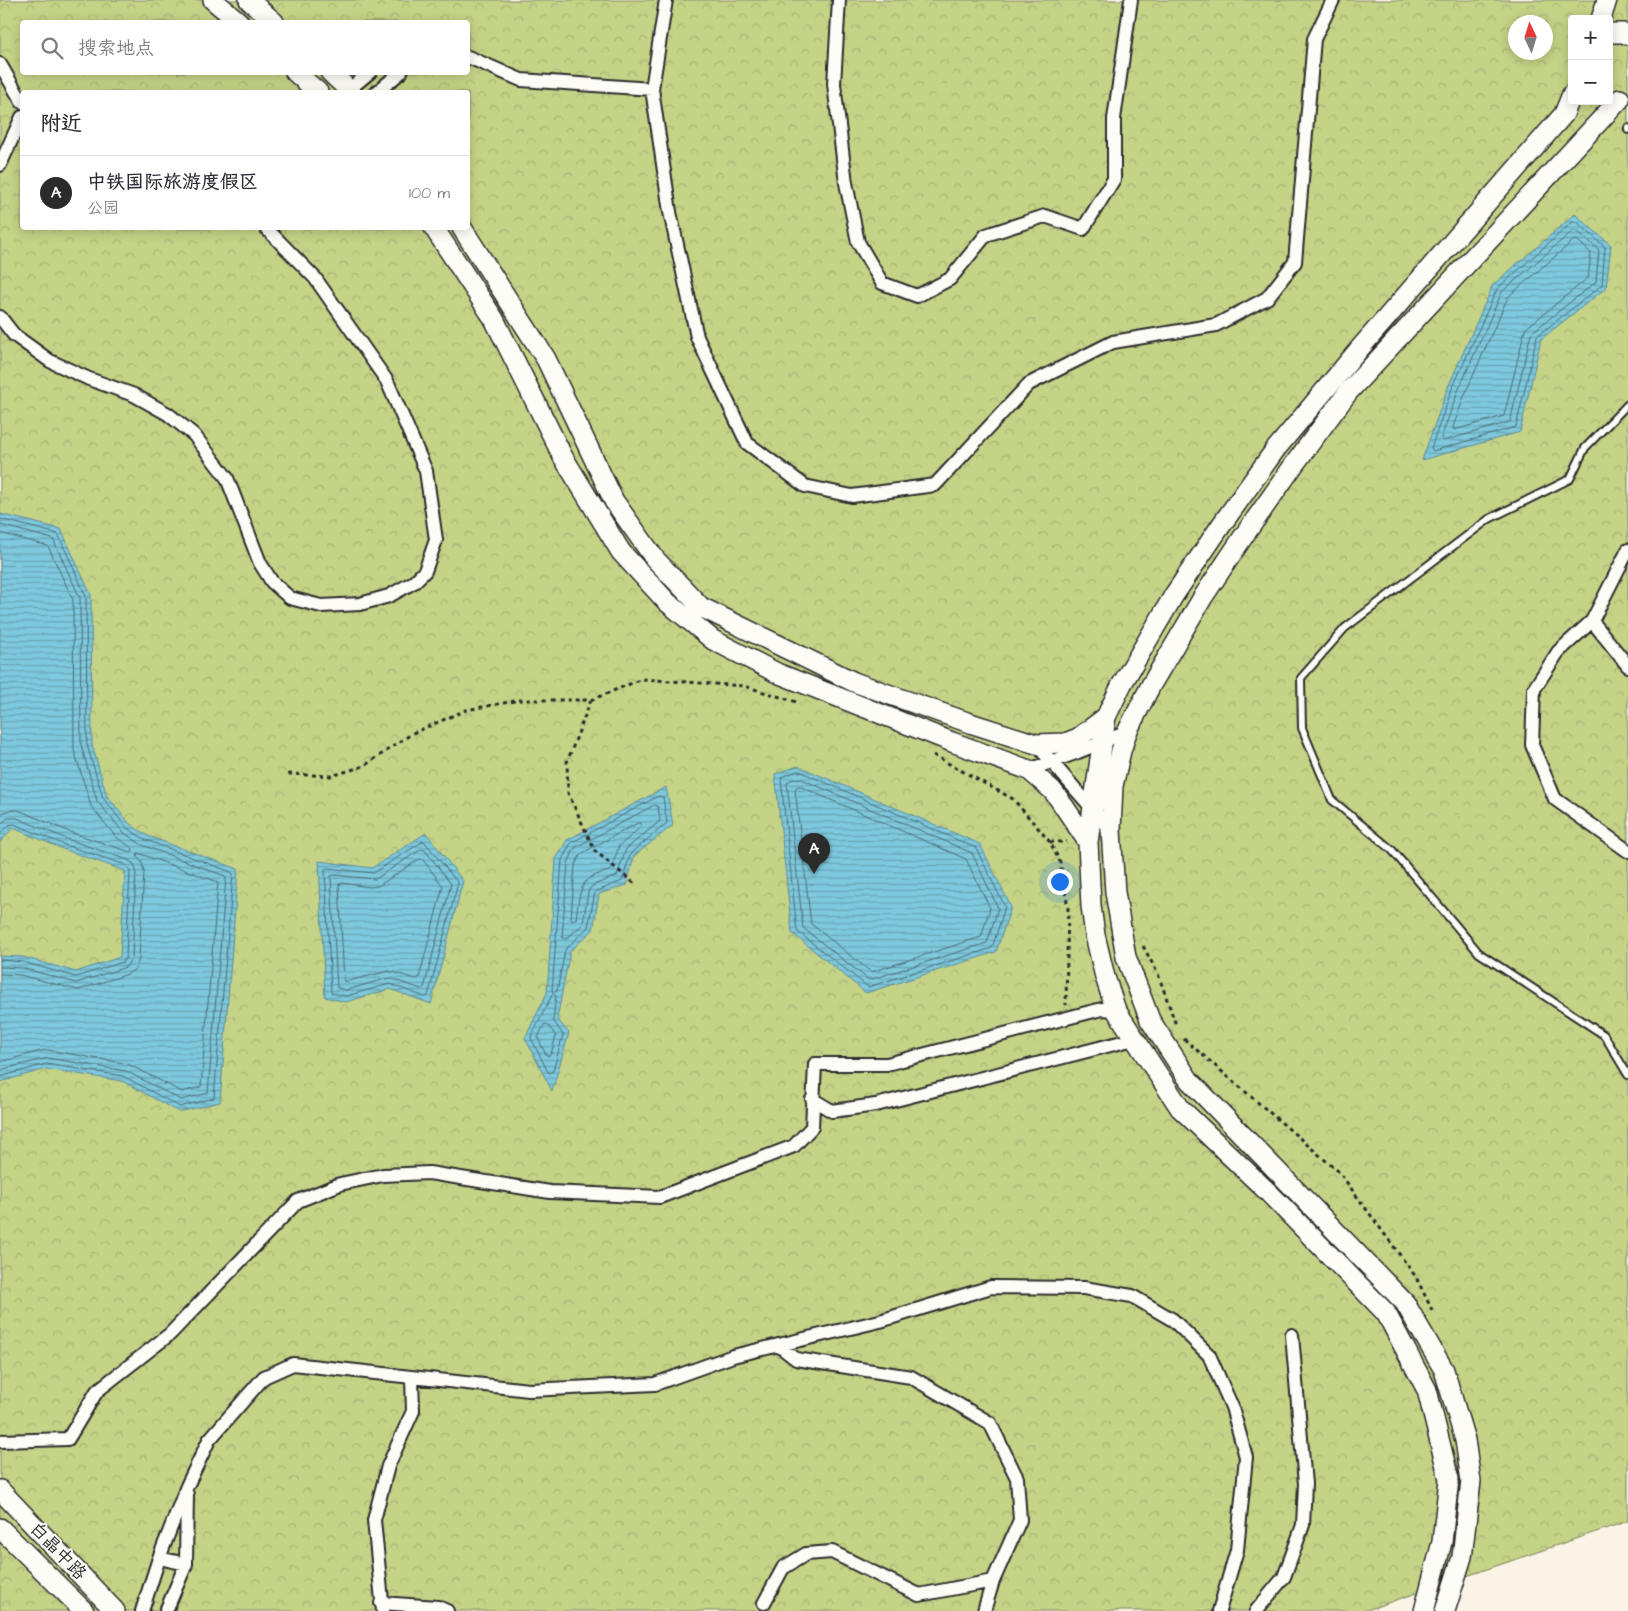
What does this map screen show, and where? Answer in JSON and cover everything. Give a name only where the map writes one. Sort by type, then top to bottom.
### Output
[{"type":"street","points":[[213,0],[237,20]]},
{"type":"street","points":[[249,0],[272,20]]},
{"type":"street","points":[[666,0],[652,89],[670,212],[697,336],[747,443],[805,486],[852,496],[935,486],[1029,384],[1113,342],[1216,325],[1267,298],[1295,262],[1314,39],[1333,0]]},
{"type":"street","points":[[839,0],[834,84],[846,182],[858,242],[882,283],[917,296],[950,279],[986,235],[1045,216],[1083,229],[1114,179],[1114,119],[1131,0]]},
{"type":"street","points":[[1602,15],[1607,0]]},
{"type":"street","points":[[1613,32],[1628,35]]},
{"type":"street","points":[[470,58],[521,80],[652,89]]},
{"type":"street","points":[[0,64],[20,99]]},
{"type":"street","points":[[298,75],[316,90]]},
{"type":"street","points":[[333,75],[347,90]]},
{"type":"street","points":[[349,90],[367,75]]},
{"type":"street","points":[[379,90],[397,75]]},
{"type":"street","points":[[1445,1611],[1462,1557],[1470,1481],[1465,1440],[1444,1370],[1405,1303],[1189,1080],[1150,1020],[1126,958],[1115,892],[1111,830],[1113,786],[1127,732],[1151,686],[1218,575],[1290,469],[1349,391],[1619,98]]},
{"type":"street","points":[[1424,1611],[1442,1542],[1449,1479],[1427,1390],[1386,1313],[1270,1193],[1180,1108],[1116,1010],[1106,977],[1091,906],[1088,842],[1106,716],[1122,684],[1174,595],[1275,450],[1361,347],[1564,114],[1568,104]]},
{"type":"street","points":[[0,165],[20,120]]},
{"type":"street","points":[[0,317],[14,335],[50,360],[89,379],[134,395],[168,414],[194,435],[227,478],[260,564],[272,582],[290,598],[321,606],[360,604],[389,596],[414,582],[425,571],[436,540],[426,471],[388,381],[315,278],[268,230]]},
{"type":"street","points":[[435,230],[494,319],[563,457],[621,552],[667,602],[713,640],[777,673],[952,742],[1029,770],[1060,798],[1088,842]]},
{"type":"street","points":[[463,230],[546,359],[614,501],[655,559],[701,607],[854,682],[1036,744],[1065,743],[1078,738],[1106,716]]},
{"type":"street","points":[[1628,550],[1592,622],[1558,652],[1534,690],[1532,745],[1555,800],[1628,851]]},
{"type":"street","points":[[1592,622],[1628,666]]},
{"type":"street","points":[[1029,770],[1127,732]]},
{"type":"street","points":[[1036,744],[1111,830]]},
{"type":"street","points":[[0,1441],[68,1439],[97,1391],[170,1334],[298,1201],[340,1184],[384,1175],[430,1173],[550,1192],[660,1197],[794,1146],[812,1127],[815,1064],[887,1064],[1102,1009],[1116,1010]]},
{"type":"street","points":[[812,1099],[832,1111],[876,1105],[1134,1039]]},
{"type":"street","points":[[142,1611],[159,1558],[187,1486],[209,1440],[264,1377],[293,1364],[529,1390],[655,1384],[733,1356],[880,1321],[991,1287],[1084,1288],[1132,1296],[1173,1320],[1208,1355],[1232,1407],[1246,1457],[1237,1550],[1219,1611]]},
{"type":"street","points":[[1256,1611],[1284,1577],[1303,1525],[1306,1484],[1292,1335]]},
{"type":"street","points":[[778,1345],[796,1358],[912,1377],[990,1423],[1017,1478],[1020,1520],[993,1581],[984,1611]]},
{"type":"street","points":[[412,1378],[413,1411],[388,1466],[374,1520],[382,1607],[438,1607],[447,1611]]},
{"type":"street","points":[[166,1611],[186,1564],[187,1486]]},
{"type":"street","name":"白晶中路","points":[[0,1490],[116,1611]]},
{"type":"street","name":"白晶中路","points":[[0,1528],[84,1611]]},
{"type":"street","points":[[764,1603],[783,1568],[806,1554],[832,1552],[919,1595],[993,1581]]},
{"type":"street","points":[[159,1558],[186,1564]]},
{"type":"lane","points":[[1628,404],[1585,448],[1570,479],[1490,519],[1345,628],[1301,678],[1302,728],[1332,800],[1392,850],[1479,953],[1604,1035],[1628,1075]]},
{"type":"path","points":[[288,774],[331,776],[364,766],[412,733],[466,710],[520,700],[591,700],[642,679],[744,686],[806,704]]},
{"type":"path","points":[[591,700],[567,762],[568,793],[595,851],[635,884]]},
{"type":"path","points":[[927,753],[945,760],[1013,800],[1050,842],[1060,862],[1068,908],[1066,1018]]},
{"type":"green space","points":[[0,0],[1628,0],[1628,1521],[1364,1611],[0,1611]]},
{"type":"water","points":[[1575,214],[1611,245],[1606,288],[1541,339],[1520,432],[1422,460],[1448,387],[1493,285]]},
{"type":"water","points":[[0,514],[61,529],[91,595],[92,745],[107,796],[130,824],[148,836],[238,869],[220,1102],[179,1112],[122,1081],[46,1069],[0,1082],[0,956],[23,957],[76,972],[120,957],[125,871],[63,849],[13,828],[0,842]]},
{"type":"water","points":[[798,766],[980,844],[1011,907],[996,952],[866,993],[792,933],[775,774]]},
{"type":"water","points":[[666,787],[673,825],[634,856],[627,885],[599,894],[593,930],[570,951],[557,1019],[569,1033],[552,1091],[525,1038],[547,993],[556,859],[567,840]]},
{"type":"water","points":[[426,833],[463,881],[431,1004],[390,989],[346,1002],[325,997],[319,861],[372,868]]},
{"type":"place","name":"中铁国际旅游度假区","points":[[814,874]]}]
